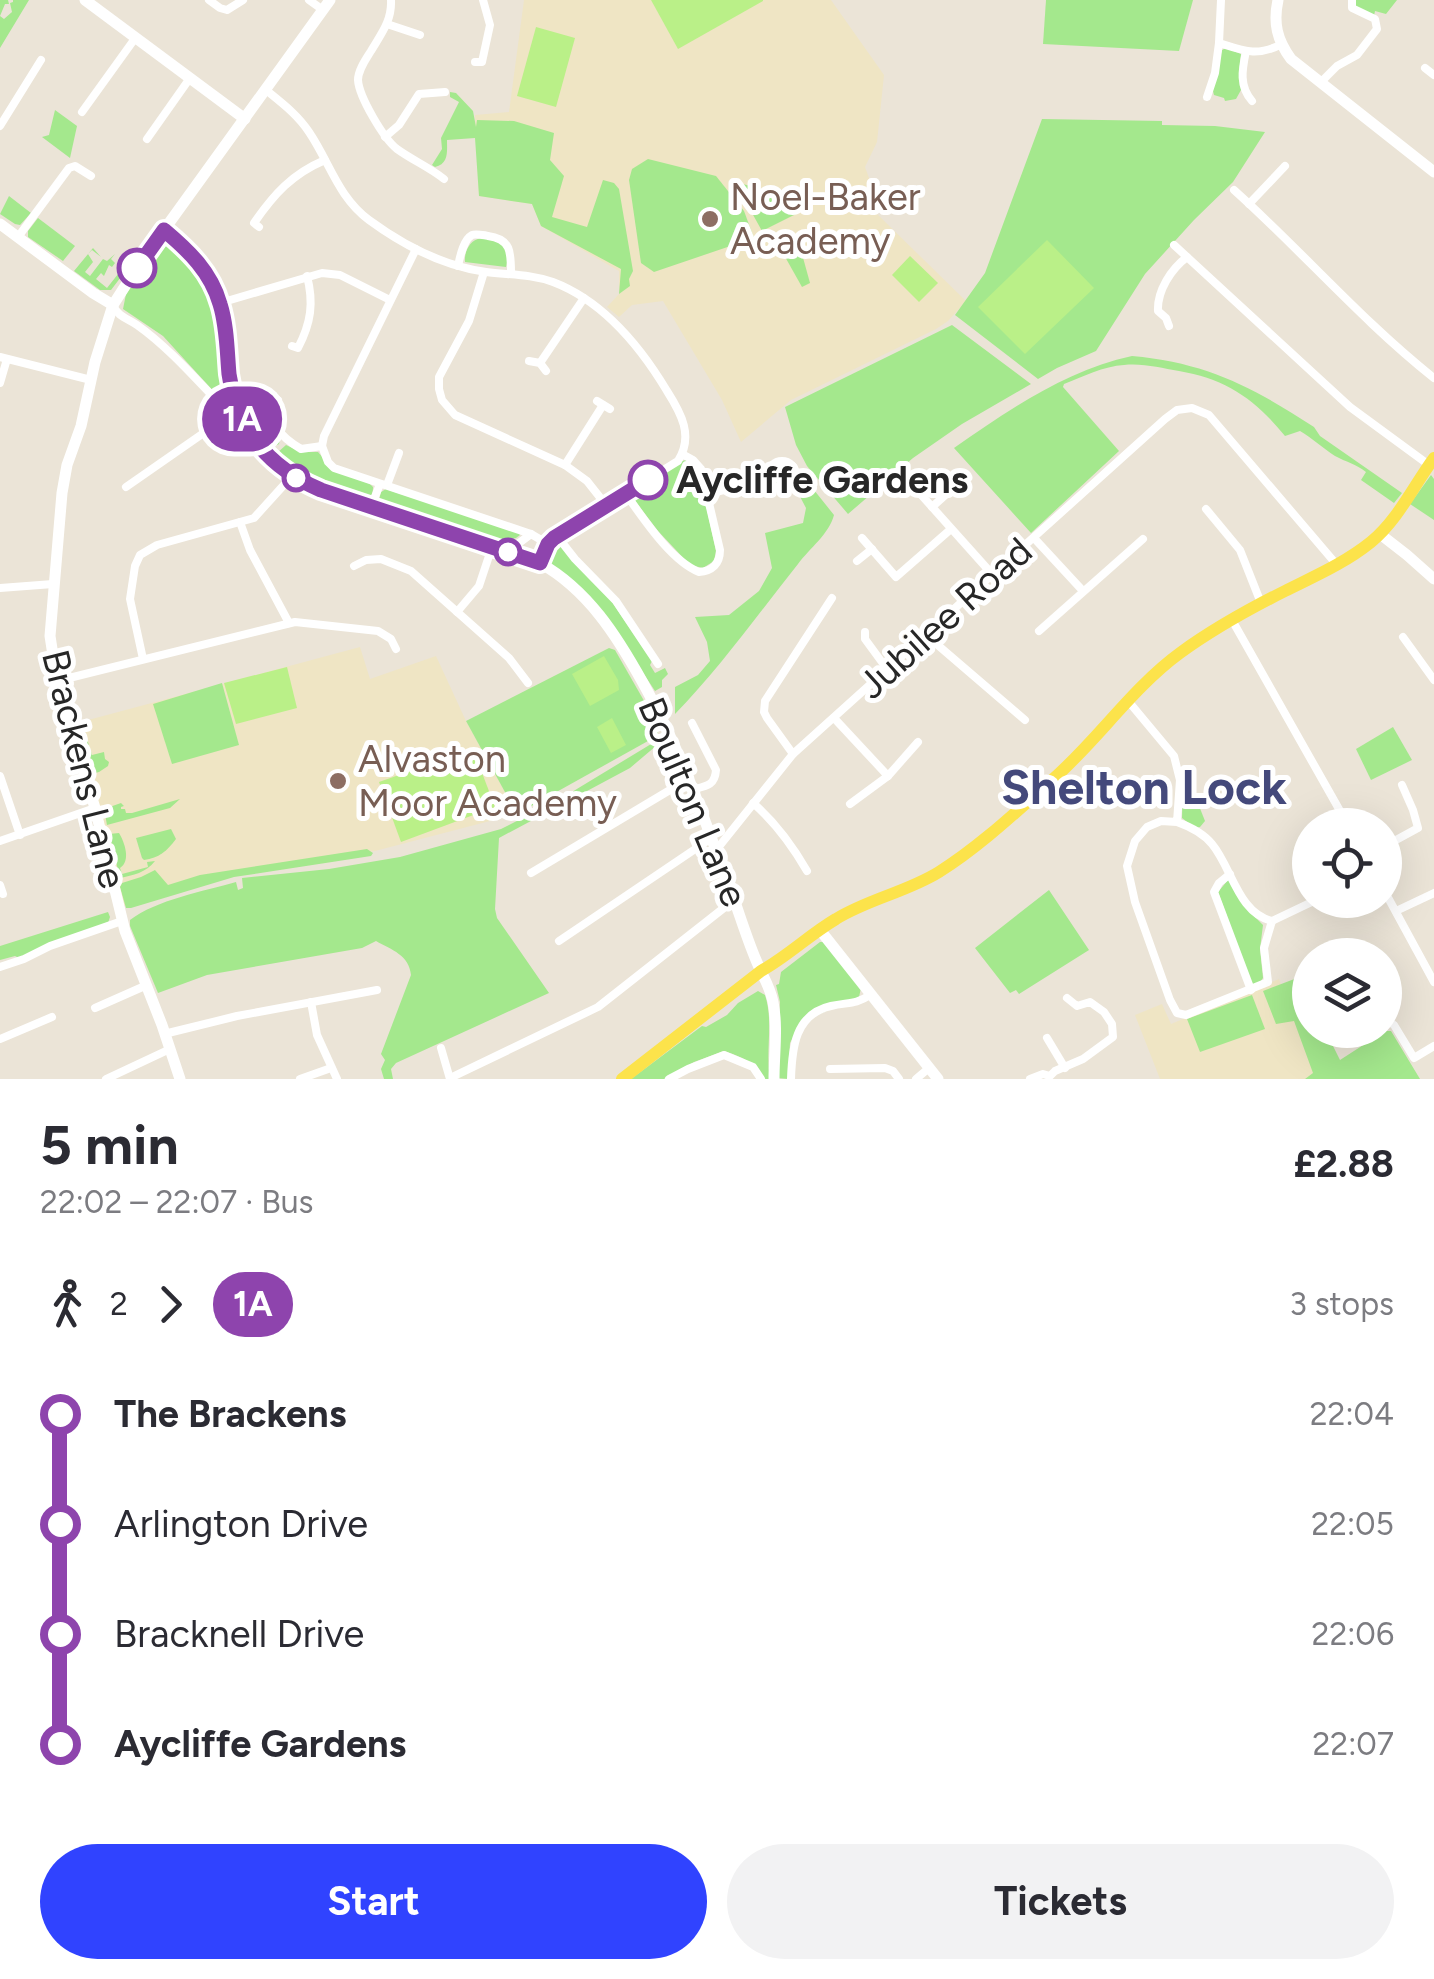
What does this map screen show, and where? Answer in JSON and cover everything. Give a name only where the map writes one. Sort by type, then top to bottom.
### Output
[{"type":"main road","points":[[622,1079],[820,930],[859,906],[941,871],[1052,780],[1167,663],[1232,620],[1353,556],[1380,534],[1431,461]]},
{"type":"street","points":[[85,0],[245,118]]},
{"type":"street","points":[[209,0],[227,10],[242,0]]},
{"type":"street","points":[[309,0],[326,5]]},
{"type":"street","points":[[390,0],[388,24],[358,76],[359,84],[385,137],[403,153],[442,174]]},
{"type":"street","points":[[475,62],[482,62],[490,26],[483,0]]},
{"type":"street","points":[[1207,97],[1216,73],[1220,0]]},
{"type":"street","points":[[1278,0],[1276,24],[1292,59],[1433,170]]},
{"type":"street","points":[[1321,82],[1337,66],[1357,55],[1377,29],[1375,19],[1352,8],[1352,0]]},
{"type":"street","name":"Brackens Lane","points":[[180,1079],[122,922],[95,808],[57,682],[50,636],[62,493],[113,305],[326,5]]},
{"type":"street","points":[[388,24],[415,37]]},
{"type":"street","points":[[82,112],[136,37]]},
{"type":"street","points":[[1218,43],[1265,52],[1282,44]]},
{"type":"street","points":[[1246,51],[1242,84],[1252,101]]},
{"type":"street","points":[[0,126],[41,60]]},
{"type":"street","points":[[146,139],[190,78]]},
{"type":"street","points":[[266,90],[300,120],[338,186],[368,219],[434,258],[484,272],[531,276],[584,298],[625,334],[675,403],[686,428],[682,454],[675,463],[557,536],[548,544],[540,563]]},
{"type":"street","points":[[385,137],[399,125],[419,94],[445,92]]},
{"type":"street","points":[[74,154],[75,166]]},
{"type":"street","points":[[258,227],[254,223],[282,187],[298,173],[324,160]]},
{"type":"street","points":[[75,166],[90,176]]},
{"type":"street","points":[[18,237],[69,168],[75,166]]},
{"type":"street","points":[[1249,204],[1285,166]]},
{"type":"street","points":[[1234,190],[1434,378]]},
{"type":"street","points":[[0,224],[162,345],[220,404]]},
{"type":"street","name":"Boulton Lane","points":[[164,230],[208,275],[220,303],[238,412],[253,440],[269,458],[292,476],[321,490],[540,563],[574,588],[614,634],[650,696],[692,784],[767,981],[773,1002],[774,1079]]},
{"type":"street","points":[[458,266],[472,235],[502,238],[508,246],[510,273]]},
{"type":"street","points":[[1174,245],[1350,407],[1431,461]]},
{"type":"street","points":[[416,249],[324,436],[322,446],[328,462],[334,468],[531,534],[548,544]]},
{"type":"street","points":[[1170,326],[1166,318],[1155,313],[1158,300],[1170,272],[1187,257]]},
{"type":"street","points":[[484,272],[473,311],[439,377],[440,393],[455,414],[565,465],[587,481],[606,505]]},
{"type":"street","points":[[220,303],[322,273],[338,274],[390,300]]},
{"type":"street","points":[[292,346],[298,348],[310,319],[312,300],[307,276]]},
{"type":"street","points":[[528,362],[543,367],[584,298]]},
{"type":"street","points":[[0,384],[4,358],[91,380]]},
{"type":"street","points":[[273,404],[274,420],[287,439],[300,450],[322,446]]},
{"type":"street","points":[[565,465],[603,405]]},
{"type":"street","name":"Jubilee Road","points":[[559,941],[715,843],[793,754],[1177,410],[1192,408],[1214,420],[1336,565]]},
{"type":"street","points":[[126,487],[238,412]]},
{"type":"street","points":[[269,458],[287,439]]},
{"type":"street","points":[[371,507],[398,454],[386,450]]},
{"type":"street","points":[[625,494],[663,542],[688,566],[702,572],[714,566],[720,555],[700,466],[682,454]]},
{"type":"street","points":[[143,659],[130,605],[138,558],[156,545],[257,516],[292,476]]},
{"type":"street","points":[[708,494],[768,479]]},
{"type":"street","points":[[916,489],[992,574]]},
{"type":"street","points":[[932,507],[951,490]]},
{"type":"street","points":[[1206,509],[1240,550],[1261,604]]},
{"type":"street","points":[[240,522],[250,550],[289,623]]},
{"type":"street","points":[[862,538],[896,577],[951,529]]},
{"type":"street","points":[[457,612],[480,586],[496,548],[519,543],[531,534]]},
{"type":"street","points":[[1380,534],[1434,579]]},
{"type":"street","name":"Boulton Lane","points":[[557,536],[616,601],[658,664]]},
{"type":"street","points":[[1034,538],[1083,591]]},
{"type":"street","points":[[1039,631],[1143,540]]},
{"type":"street","points":[[857,561],[872,549]]},
{"type":"street","points":[[357,562],[382,559],[405,568],[509,658],[514,671],[528,683]]},
{"type":"street","points":[[0,588],[53,584]]},
{"type":"street","points":[[793,754],[764,712],[764,701],[832,598]]},
{"type":"street","points":[[1232,620],[1338,808]]},
{"type":"street","points":[[57,682],[289,623],[378,631],[396,649]]},
{"type":"street","points":[[865,632],[887,670]]},
{"type":"street","points":[[926,634],[1026,720]]},
{"type":"street","points":[[1402,636],[1434,680]]},
{"type":"street","points":[[1129,702],[1174,756],[1180,780],[1178,822]]},
{"type":"street","points":[[834,718],[888,776]]},
{"type":"street","points":[[532,872],[692,784],[711,784],[716,767],[692,723]]},
{"type":"street","points":[[689,742],[699,736]]},
{"type":"street","points":[[850,804],[888,776],[918,742]]},
{"type":"street","points":[[0,776],[20,835]]},
{"type":"street","points":[[1402,785],[1418,822],[1418,828],[1402,837]]},
{"type":"street","points":[[753,802],[788,838],[808,871]]},
{"type":"street","points":[[0,841],[95,808]]},
{"type":"street","points":[[1272,921],[1264,948],[1269,980],[1186,1015],[1177,1014],[1135,902],[1127,866],[1135,841],[1147,827],[1161,821],[1178,822],[1211,842],[1253,912],[1272,921],[1292,911]]},
{"type":"street","points":[[1230,874],[1214,892],[1252,990]]},
{"type":"street","points":[[1402,908],[1434,893]]},
{"type":"street","points":[[442,1048],[450,1079],[598,1006],[734,900]]},
{"type":"street","points":[[1400,918],[1434,982]]},
{"type":"street","points":[[0,967],[122,922]]},
{"type":"street","points":[[820,930],[938,1079]]},
{"type":"street","points":[[95,1008],[147,985]]},
{"type":"street","points":[[164,1034],[377,990]]},
{"type":"street","points":[[101,992],[106,1003]]},
{"type":"street","points":[[792,1079],[794,1042],[809,1018],[820,1010],[852,1004],[870,994]]},
{"type":"street","points":[[1030,1079],[1043,1074],[1051,1078],[1056,1071],[1083,1060],[1108,1042],[1113,1032],[1112,1024],[1095,1005],[1090,1002],[1077,1006],[1066,998]]},
{"type":"street","points":[[311,1002],[316,1034],[337,1079]]},
{"type":"street","points":[[0,1040],[52,1017]]},
{"type":"street","points":[[1047,1038],[1065,1068]]},
{"type":"street","points":[[1402,1038],[1414,1058],[1434,1046]]},
{"type":"street","points":[[106,1079],[170,1050]]},
{"type":"street","points":[[669,1079],[724,1054],[751,1066],[761,1079]]},
{"type":"street","points":[[300,1079],[331,1068]]},
{"type":"street","points":[[830,1070],[886,1068],[899,1079]]},
{"type":"street","points":[[916,1079],[930,1068]]},
{"type":"shaded area","name":"Noel-Baker Academy","points":[[524,0],[831,0],[884,75],[877,142],[865,167],[881,192],[875,212],[966,301],[936,329],[791,400],[741,442],[722,400],[663,301],[632,305],[619,317],[607,307],[619,294],[619,271],[541,226],[532,204],[479,196],[475,115],[509,112]]},
{"type":"shaded area","name":"Alvaston Moor Academy","points":[[360,647],[370,679],[436,656],[517,814],[375,851],[199,880],[122,907],[77,723]]},
{"type":"shaded area","points":[[1279,979],[1292,1014],[1292,1048],[1305,1048],[1316,1079],[1160,1079],[1135,1015],[1162,1004],[1171,1024]]},
{"type":"green space","points":[[0,0],[8,0],[9,4],[5,4],[0,16]]},
{"type":"green space","points":[[13,0],[29,0],[0,48],[0,16],[4,19],[12,12]]},
{"type":"green space","points":[[651,0],[763,0],[763,1],[678,49]]},
{"type":"green space","points":[[1046,0],[1193,0],[1179,51],[1043,44]]},
{"type":"green space","points":[[1354,0],[1397,0],[1386,14],[1375,11],[1374,16],[1356,8]]},
{"type":"green space","points":[[536,27],[575,38],[556,107],[517,96]]},
{"type":"green space","points":[[1222,50],[1241,54],[1241,90],[1236,99],[1225,101],[1214,95],[1212,87]]},
{"type":"green space","points":[[450,92],[456,93],[473,111],[476,127],[477,120],[514,121],[554,133],[550,160],[564,176],[552,217],[587,227],[603,180],[614,183],[619,189],[633,271],[630,286],[619,294],[621,269],[541,226],[532,204],[479,196],[475,138],[447,140],[445,160],[432,165],[459,102],[450,97]]},
{"type":"green space","points":[[55,110],[77,126],[70,158],[42,137],[49,135]]},
{"type":"green space","points":[[1042,119],[1162,121],[1162,125],[1265,132],[1233,182],[1145,274],[1096,351],[1038,379],[955,315],[985,273]]},
{"type":"green space","points":[[648,159],[716,176],[744,211],[754,238],[654,272],[641,263],[629,180],[632,169]]},
{"type":"green space","points":[[729,180],[792,198],[800,212],[762,231]]},
{"type":"green space","points":[[9,196],[31,213],[20,225],[0,214]]},
{"type":"green space","points":[[38,218],[75,246],[63,261],[28,237]]},
{"type":"green space","points":[[481,238],[503,245],[506,267],[465,262],[468,247]]},
{"type":"green space","points":[[1047,240],[1094,288],[1025,354],[978,307]]},
{"type":"green space","points":[[161,242],[175,243],[189,259],[214,303],[227,406],[163,336],[123,309],[126,294]]},
{"type":"green space","points":[[798,251],[810,283],[802,287],[784,255]]},
{"type":"green space","points":[[88,254],[93,262],[85,272],[90,276],[103,259],[107,261],[115,254],[112,267],[109,265],[104,276],[101,273],[96,279],[107,288],[124,269],[111,290],[100,290],[74,271]]},
{"type":"green space","points":[[910,256],[938,283],[919,302],[892,275]]},
{"type":"green space","points":[[952,325],[1031,384],[913,458],[848,514],[807,466],[785,407]]},
{"type":"green space","points":[[1132,356],[1184,364],[1249,389],[1314,427],[1320,436],[1402,493],[1394,503],[1361,480],[1366,472],[1362,469],[1335,456],[1300,431],[1285,436],[1251,401],[1225,385],[1159,367],[1116,366],[1063,387],[1119,451],[1031,533],[954,448],[1061,381]]},
{"type":"green space","points":[[242,386],[269,409],[280,440],[270,449],[246,413],[238,388]]},
{"type":"green space","points":[[286,445],[301,452],[318,452],[370,484],[371,496],[362,500],[301,476],[276,458]]},
{"type":"green space","points":[[687,460],[698,469],[716,551],[714,561],[703,568],[690,565],[633,498],[636,491]]},
{"type":"green space","points":[[782,463],[794,475],[782,487],[770,475]]},
{"type":"green space","points":[[802,475],[834,515],[832,522],[675,714],[675,687],[698,675],[710,661],[707,642],[695,617],[729,615],[759,591],[772,568],[765,533],[803,523],[806,508],[796,489]]},
{"type":"green space","points":[[1431,475],[1434,479],[1434,520],[1410,504]]},
{"type":"green space","points":[[386,489],[520,535],[494,543],[381,507],[381,492]]},
{"type":"green space","points":[[554,544],[606,593],[652,661],[655,673],[665,668],[668,674],[662,687],[655,691],[613,627],[549,563]]},
{"type":"green space","points":[[609,648],[615,650],[659,727],[657,736],[517,814],[466,721]]},
{"type":"green space","points":[[604,656],[618,680],[619,690],[590,706],[572,674]]},
{"type":"green space","points":[[287,667],[297,708],[236,724],[224,683]]},
{"type":"green space","points":[[222,683],[239,745],[172,764],[153,704]]},
{"type":"green space","points":[[612,718],[626,745],[611,753],[597,727]]},
{"type":"green space","points":[[83,726],[92,755],[104,752],[109,762],[99,772],[88,775],[73,728]]},
{"type":"green space","points":[[1393,727],[1412,760],[1371,780],[1356,749]]},
{"type":"green space","points":[[661,738],[630,768],[499,838],[497,918],[549,993],[396,1063],[391,1069],[393,1079],[384,1079],[381,1069],[385,1060],[381,1054],[411,975],[403,958],[376,941],[362,948],[207,975],[158,993],[130,926],[130,920],[141,913],[236,882],[238,890],[243,888],[242,878],[400,857],[501,829],[562,798]]},
{"type":"green space","points":[[473,749],[495,807],[401,842],[379,782]]},
{"type":"green space","points":[[1186,773],[1205,821],[1200,827],[1195,828],[1182,818]]},
{"type":"green space","points":[[180,799],[170,808],[107,825],[104,809],[121,803],[121,809],[132,813]]},
{"type":"green space","points":[[171,829],[176,839],[173,843],[158,856],[144,860],[136,838]]},
{"type":"green space","points":[[119,833],[123,842],[126,852],[120,868],[122,874],[148,867],[120,878],[109,834]]},
{"type":"green space","points":[[367,849],[373,853],[371,856],[234,877],[131,908],[126,908],[120,887],[155,870],[168,885],[200,875]]},
{"type":"green space","points":[[1228,880],[1263,925],[1263,978],[1252,985],[1218,892]]},
{"type":"green space","points":[[1049,890],[1089,950],[1019,994],[1016,990],[1010,993],[975,948]]},
{"type":"green space","points":[[108,912],[108,923],[19,958],[0,960],[0,946]]},
{"type":"green space","points":[[820,942],[826,942],[861,988],[859,997],[801,1022],[790,1043],[788,1079],[777,1078],[780,1002],[776,985],[781,972]]},
{"type":"green space","points":[[1292,980],[1292,1021],[1276,1024],[1263,991]]},
{"type":"green space","points":[[758,991],[765,995],[768,1005],[770,1079],[764,1079],[747,1061],[724,1051],[664,1079],[631,1079],[702,1026],[727,1015]]},
{"type":"green space","points":[[1252,995],[1265,1029],[1200,1052],[1187,1019]]},
{"type":"green space","points":[[1304,1048],[1334,1048],[1340,1060],[1359,1048],[1401,1048],[1420,1079],[1305,1079],[1313,1073]]},
{"type":"bus line","name":"1A","points":[[137,268],[164,230],[198,262],[220,303],[232,390],[248,432],[276,464],[321,490],[540,563],[548,544],[563,531],[648,480]]},
{"type":"place","name":"Noel-Baker Academy","points":[[710,219]]},
{"type":"place","name":"Aycliffe Gardens","points":[[648,480]]},
{"type":"place","name":"Alvaston Moor Academy","points":[[338,781]]},
{"type":"district","name":"Shelton Lock","points":[[1144,787]]}]
